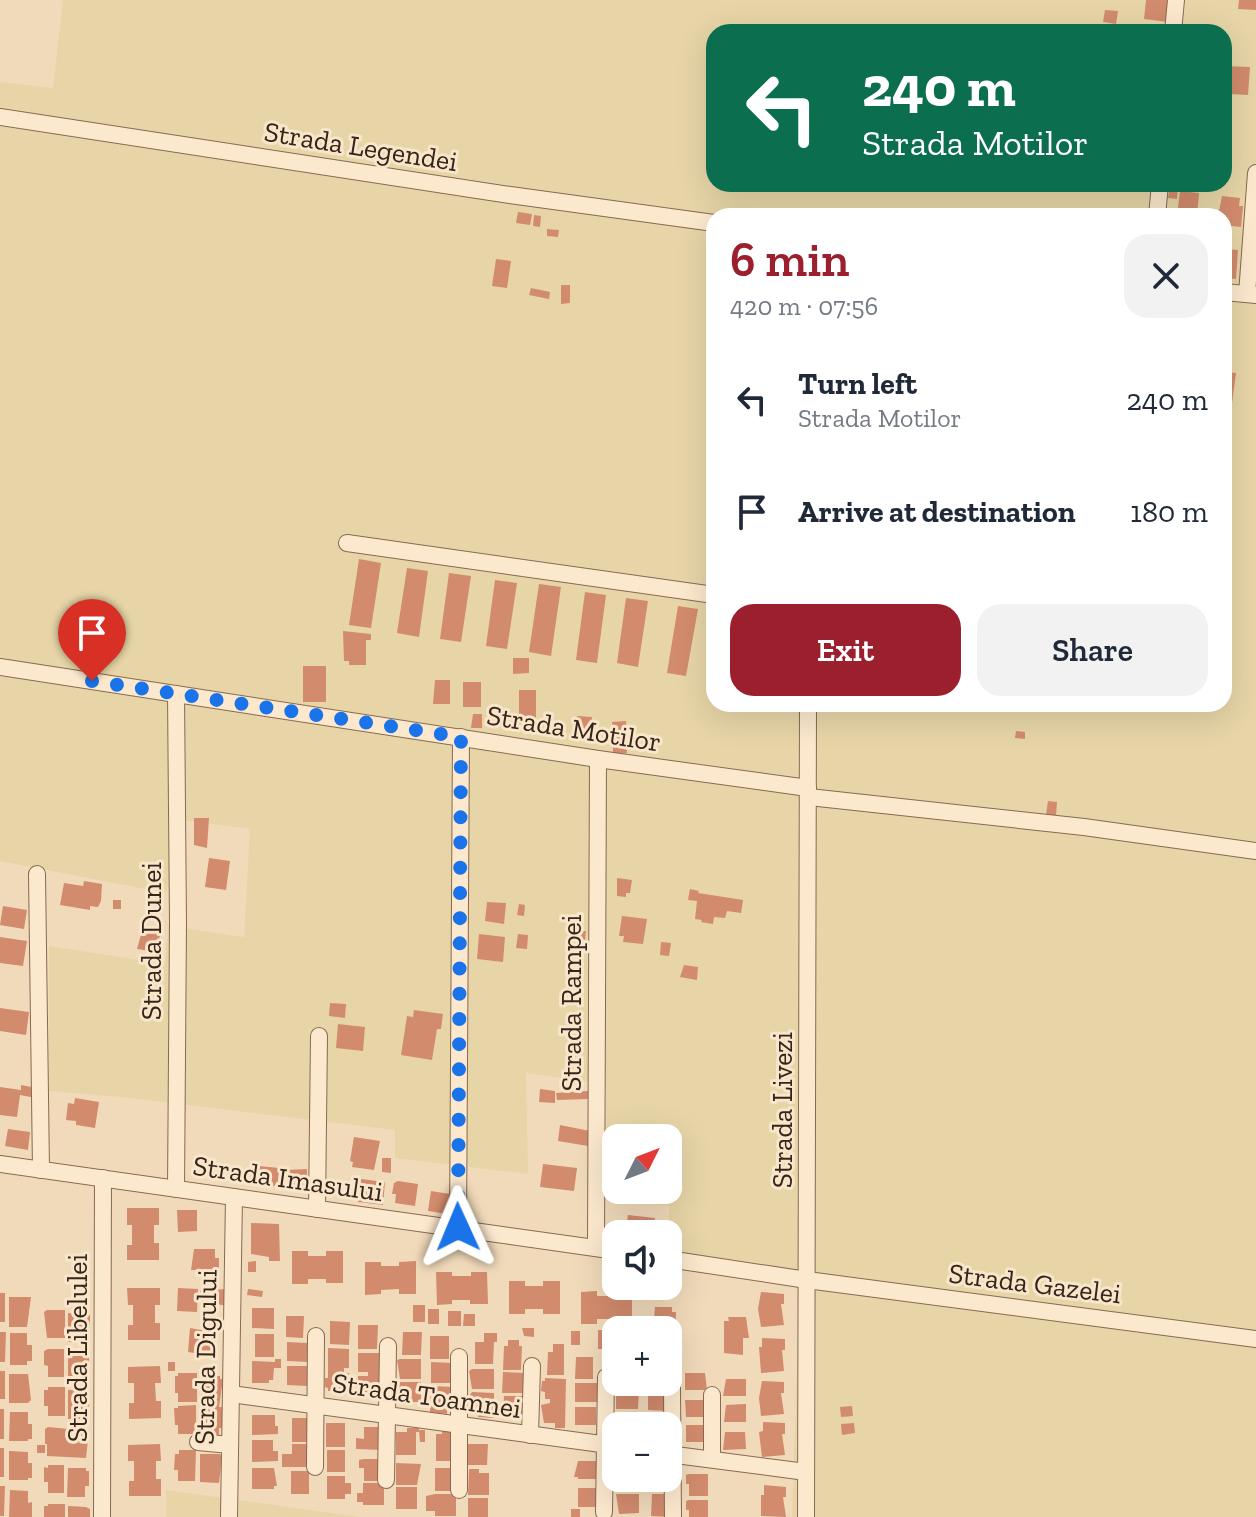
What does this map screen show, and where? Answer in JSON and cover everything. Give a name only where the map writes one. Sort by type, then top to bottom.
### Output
[{"type":"street","points":[[1174,24],[1176,0]]},
{"type":"street","name":"Strada Legendei","points":[[0,117],[706,222]]},
{"type":"street","points":[[1232,293],[1252,294],[1256,173]]},
{"type":"street","points":[[347,543],[706,594]]},
{"type":"street","name":"Strada Motilor","points":[[0,667],[809,792],[1256,851]]},
{"type":"street","name":"Strada Dunei","points":[[176,694],[176,1189]]},
{"type":"street","name":"Strada Livezi","points":[[806,1517],[808,712]]},
{"type":"street","points":[[458,1227],[461,737]]},
{"type":"street","name":"Strada Rampei","points":[[596,1248],[598,759]]},
{"type":"street","points":[[37,874],[41,1170]]},
{"type":"street","points":[[317,1209],[319,1036]]},
{"type":"street","name":"Strada Imasului","points":[[0,1164],[602,1249]]},
{"type":"street","name":"Strada Libelulei","points":[[102,1517],[103,1178]]},
{"type":"street","name":"Strada Digului","points":[[229,1517],[234,1197]]},
{"type":"street","points":[[682,1261],[807,1280]]},
{"type":"street","name":"Strada Gazelei","points":[[807,1280],[1256,1339]]},
{"type":"street","points":[[315,1467],[316,1336]]},
{"type":"street","points":[[386,1480],[388,1346]]},
{"type":"street","points":[[459,1357],[459,1490]]},
{"type":"street","points":[[530,1435],[532,1366]]},
{"type":"street","name":"Strada Toamnei","points":[[231,1394],[602,1445]]},
{"type":"street","points":[[712,1395],[712,1459]]},
{"type":"street","points":[[198,1442],[230,1445]]},
{"type":"street","points":[[682,1455],[806,1472]]},
{"type":"street","points":[[604,1512],[606,1492]]},
{"type":"street","points":[[672,1492],[673,1517]]},
{"type":"shaded area","points":[[63,0],[1256,0],[1256,1517],[792,1517],[800,1273],[682,1253],[682,1220],[669,1220],[669,1206],[651,1204],[682,1204],[682,1124],[606,1124],[606,1084],[526,1073],[528,1174],[395,1158],[395,1130],[49,1091],[49,946],[165,964],[168,926],[244,937],[250,829],[181,820],[166,893],[0,861],[0,82],[53,88]]},
{"type":"shaded area","points":[[166,1490],[359,1517],[166,1517]]},
{"type":"building","points":[[1146,0],[1170,0],[1168,22],[1144,19]]},
{"type":"building","points":[[1239,0],[1256,0],[1256,10],[1238,9]]},
{"type":"building","points":[[1105,10],[1118,11],[1116,24],[1103,22]]},
{"type":"building","points":[[1232,66],[1250,67],[1248,95],[1232,94]]},
{"type":"building","points":[[1169,192],[1178,192],[1177,199],[1168,198]]},
{"type":"building","points":[[1180,192],[1199,193],[1198,208],[1178,208]]},
{"type":"building","points":[[1222,196],[1240,198],[1239,206],[1243,206],[1241,227],[1232,226],[1232,208],[1220,208]]},
{"type":"building","points":[[518,212],[532,214],[530,225],[516,223]]},
{"type":"building","points":[[534,215],[541,216],[540,227],[533,226]]},
{"type":"building","points":[[547,229],[559,230],[558,237],[547,236]]},
{"type":"building","points":[[1232,250],[1238,250],[1236,279],[1232,279]]},
{"type":"building","points":[[496,259],[511,261],[507,288],[492,286]]},
{"type":"building","points":[[561,285],[570,285],[570,303],[561,304]]},
{"type":"building","points":[[531,288],[550,292],[549,299],[529,295]]},
{"type":"building","points":[[1232,373],[1236,373],[1232,403]]},
{"type":"building","points":[[359,559],[381,563],[371,628],[349,625]]},
{"type":"building","points":[[407,568],[428,571],[419,637],[397,633]]},
{"type":"building","points":[[449,573],[471,576],[461,642],[440,639]]},
{"type":"building","points":[[495,580],[517,583],[507,649],[486,646]]},
{"type":"building","points":[[539,584],[561,587],[551,656],[529,652]]},
{"type":"building","points":[[585,592],[606,595],[597,663],[576,660]]},
{"type":"building","points":[[626,598],[648,601],[638,667],[617,663]]},
{"type":"building","points":[[678,606],[698,609],[686,676],[667,673]]},
{"type":"building","points":[[343,631],[371,634],[371,640],[366,640],[366,665],[349,665],[349,661],[344,661]]},
{"type":"building","points":[[513,658],[529,658],[529,673],[513,674]]},
{"type":"building","points":[[303,666],[326,666],[326,702],[303,702]]},
{"type":"building","points":[[435,680],[450,680],[450,704],[433,704]]},
{"type":"building","points":[[463,682],[481,682],[481,707],[463,707]]},
{"type":"building","points":[[519,690],[536,690],[536,724],[519,724]]},
{"type":"building","points":[[473,714],[482,714],[482,728],[471,728]]},
{"type":"building","points":[[577,716],[592,717],[592,740],[576,740]]},
{"type":"building","points":[[626,721],[627,753],[613,754],[612,722]]},
{"type":"building","points":[[1016,731],[1025,732],[1025,739],[1015,738]]},
{"type":"building","points":[[1048,801],[1057,802],[1056,816],[1046,815]]},
{"type":"building","points":[[194,818],[209,818],[207,848],[194,845]]},
{"type":"building","points":[[209,858],[230,861],[226,890],[205,887]]},
{"type":"building","points":[[617,878],[632,880],[630,893],[626,893],[626,897],[617,896]]},
{"type":"building","points":[[84,881],[102,884],[98,907],[90,906],[90,910],[60,905],[64,883],[83,886]]},
{"type":"building","points":[[690,889],[743,900],[741,913],[727,911],[725,918],[714,917],[713,924],[701,922],[695,919],[697,901],[688,900]]},
{"type":"building","points":[[113,900],[121,900],[121,909],[113,909]]},
{"type":"building","points":[[487,902],[506,903],[504,924],[485,921]]},
{"type":"building","points":[[519,904],[525,905],[524,916],[517,915]]},
{"type":"building","points":[[3,906],[27,910],[24,929],[0,925]]},
{"type":"building","points":[[622,916],[647,919],[643,944],[623,942],[624,936],[619,936]]},
{"type":"building","points":[[574,926],[586,931],[585,940],[572,938]]},
{"type":"building","points":[[142,931],[160,933],[158,952],[137,949]]},
{"type":"building","points":[[479,934],[505,937],[503,962],[477,959]]},
{"type":"building","points":[[518,934],[528,935],[527,949],[516,948]]},
{"type":"building","points":[[0,937],[27,941],[23,966],[0,963]]},
{"type":"building","points":[[661,942],[671,943],[669,956],[660,955]]},
{"type":"building","points":[[684,965],[698,967],[697,980],[680,977]]},
{"type":"building","points":[[330,1003],[346,1004],[345,1018],[329,1016]]},
{"type":"building","points":[[0,1008],[29,1012],[26,1035],[0,1031]]},
{"type":"building","points":[[414,1010],[443,1014],[432,1060],[401,1055],[407,1016],[413,1017]]},
{"type":"building","points":[[338,1024],[365,1027],[363,1051],[336,1048]]},
{"type":"building","points":[[21,1085],[37,1088],[36,1098],[20,1095],[17,1117],[0,1115],[0,1087],[21,1090]]},
{"type":"building","points":[[540,1089],[555,1091],[555,1103],[539,1102]]},
{"type":"building","points":[[588,1091],[589,1099],[557,1100],[556,1093]]},
{"type":"building","points":[[75,1098],[99,1102],[95,1128],[66,1120],[68,1103],[74,1104]]},
{"type":"building","points":[[560,1125],[590,1131],[588,1146],[558,1141]]},
{"type":"building","points":[[8,1129],[30,1132],[28,1150],[5,1146]]},
{"type":"building","points":[[354,1137],[380,1141],[374,1170],[352,1167]]},
{"type":"building","points":[[382,1158],[391,1158],[391,1173],[382,1172]]},
{"type":"building","points":[[543,1164],[577,1168],[574,1191],[540,1187]]},
{"type":"building","points":[[259,1166],[279,1168],[278,1186],[257,1184]]},
{"type":"building","points":[[307,1169],[307,1189],[288,1190],[287,1170]]},
{"type":"building","points":[[361,1179],[385,1182],[383,1205],[358,1202]]},
{"type":"building","points":[[394,1183],[418,1184],[415,1206],[395,1203],[396,1194],[392,1194]]},
{"type":"building","points":[[431,1191],[450,1194],[447,1214],[428,1211]]},
{"type":"building","points":[[127,1208],[159,1208],[159,1225],[154,1225],[154,1243],[159,1243],[159,1260],[127,1260],[127,1245],[132,1245],[132,1225],[127,1225]]},
{"type":"building","points":[[177,1210],[197,1210],[197,1231],[178,1232]]},
{"type":"building","points":[[628,1215],[655,1218],[655,1220],[627,1220]]},
{"type":"building","points":[[251,1223],[279,1224],[280,1261],[269,1261],[269,1257],[251,1254]]},
{"type":"building","points":[[194,1249],[215,1249],[215,1258],[219,1258],[219,1276],[196,1276],[196,1270],[191,1270]]},
{"type":"building","points":[[292,1251],[308,1251],[308,1256],[326,1256],[326,1251],[343,1251],[343,1283],[308,1279],[308,1284],[292,1284]]},
{"type":"building","points":[[256,1261],[256,1272],[248,1272],[248,1262]]},
{"type":"building","points":[[416,1261],[416,1294],[399,1294],[399,1289],[365,1295],[365,1262],[399,1266],[399,1262]]},
{"type":"building","points":[[436,1272],[471,1276],[471,1272],[487,1272],[488,1304],[452,1300],[452,1304],[437,1305]]},
{"type":"building","points":[[509,1281],[525,1281],[525,1286],[543,1286],[543,1281],[560,1281],[560,1314],[543,1314],[543,1309],[525,1309],[525,1314],[509,1314]]},
{"type":"building","points":[[127,1288],[160,1288],[160,1305],[155,1305],[155,1323],[160,1323],[160,1340],[128,1340],[128,1325],[133,1325],[133,1305],[128,1305]]},
{"type":"building","points":[[178,1288],[198,1289],[197,1312],[177,1311]]},
{"type":"building","points":[[225,1289],[226,1306],[200,1300],[200,1291]]},
{"type":"building","points":[[248,1289],[263,1291],[262,1297],[247,1295]]},
{"type":"building","points":[[597,1291],[597,1296],[602,1296],[602,1300],[632,1300],[632,1316],[602,1316],[602,1319],[597,1319],[597,1324],[581,1324],[581,1292]]},
{"type":"building","points":[[761,1292],[784,1294],[784,1304],[781,1304],[784,1325],[761,1327],[758,1309]]},
{"type":"building","points":[[0,1293],[5,1293],[5,1322],[0,1322]]},
{"type":"building","points":[[9,1297],[31,1297],[27,1327],[9,1327]]},
{"type":"building","points":[[413,1305],[425,1305],[425,1322],[413,1322]]},
{"type":"building","points":[[655,1307],[672,1307],[672,1312],[676,1312],[676,1316],[654,1316]]},
{"type":"building","points":[[252,1308],[274,1308],[274,1329],[252,1328]]},
{"type":"building","points":[[428,1309],[439,1309],[439,1324],[428,1324]]},
{"type":"building","points":[[65,1310],[65,1338],[47,1338],[44,1312]]},
{"type":"building","points":[[448,1311],[461,1311],[461,1326],[448,1326]]},
{"type":"building","points":[[68,1313],[90,1315],[86,1342],[68,1342]]},
{"type":"building","points":[[464,1314],[475,1314],[475,1326],[463,1326]]},
{"type":"building","points":[[286,1316],[304,1316],[303,1338],[286,1337]]},
{"type":"building","points":[[728,1317],[746,1317],[749,1338],[743,1338],[743,1355],[724,1353],[724,1321],[729,1321]]},
{"type":"building","points":[[330,1321],[350,1322],[349,1345],[330,1344]]},
{"type":"building","points":[[358,1325],[378,1325],[377,1349],[358,1349]]},
{"type":"building","points":[[190,1328],[217,1333],[213,1356],[188,1352]]},
{"type":"building","points":[[522,1328],[534,1328],[534,1337],[524,1336]]},
{"type":"building","points":[[598,1330],[602,1330],[602,1349],[598,1349]]},
{"type":"building","points":[[571,1331],[580,1331],[580,1345],[571,1345]]},
{"type":"building","points":[[0,1332],[6,1332],[5,1362],[0,1362]]},
{"type":"building","points":[[403,1332],[422,1332],[421,1355],[402,1355]]},
{"type":"building","points":[[10,1333],[27,1333],[27,1345],[32,1345],[32,1361],[27,1361],[27,1365],[10,1365]]},
{"type":"building","points":[[484,1333],[497,1333],[493,1364],[475,1364],[475,1342],[484,1342]]},
{"type":"building","points":[[255,1334],[274,1334],[274,1357],[255,1357]]},
{"type":"building","points":[[430,1336],[449,1336],[449,1359],[430,1359]]},
{"type":"building","points":[[762,1338],[785,1339],[785,1350],[782,1350],[784,1371],[761,1373],[759,1347],[762,1347]]},
{"type":"building","points":[[508,1340],[519,1340],[519,1346],[522,1346],[521,1370],[503,1370],[504,1346],[508,1346]]},
{"type":"building","points":[[287,1342],[308,1343],[308,1362],[287,1361]]},
{"type":"building","points":[[553,1344],[564,1344],[564,1375],[547,1375],[548,1352],[553,1352]]},
{"type":"building","points":[[328,1348],[349,1349],[349,1368],[344,1368],[344,1373],[349,1373],[349,1392],[328,1391],[325,1387]]},
{"type":"building","points":[[64,1349],[64,1377],[48,1377],[44,1351]]},
{"type":"building","points":[[68,1352],[89,1354],[86,1380],[68,1380]]},
{"type":"building","points":[[358,1353],[380,1353],[381,1395],[358,1395],[358,1376],[368,1376],[368,1372],[358,1372]]},
{"type":"building","points":[[576,1357],[593,1357],[593,1379],[575,1379]]},
{"type":"building","points":[[275,1359],[281,1359],[281,1368],[274,1368],[273,1380],[269,1383],[252,1383],[252,1361],[275,1362]]},
{"type":"building","points":[[421,1359],[421,1379],[400,1379],[397,1360]]},
{"type":"building","points":[[168,1362],[175,1362],[175,1371],[168,1371]]},
{"type":"building","points":[[431,1362],[453,1363],[453,1383],[431,1383]]},
{"type":"building","points":[[160,1366],[161,1383],[155,1383],[156,1401],[161,1401],[161,1418],[129,1419],[129,1403],[134,1403],[134,1383],[128,1383],[128,1367]]},
{"type":"building","points":[[287,1366],[308,1366],[308,1386],[287,1385]]},
{"type":"building","points":[[494,1369],[494,1389],[472,1389],[469,1371]]},
{"type":"building","points":[[0,1371],[5,1371],[5,1399],[0,1399]]},
{"type":"building","points":[[503,1372],[525,1373],[525,1393],[502,1393]]},
{"type":"building","points":[[178,1373],[197,1373],[197,1402],[178,1402],[175,1376]]},
{"type":"building","points":[[685,1373],[705,1373],[707,1390],[685,1390]]},
{"type":"building","points":[[9,1374],[28,1374],[31,1400],[28,1403],[9,1403]]},
{"type":"building","points":[[202,1375],[223,1379],[219,1407],[223,1407],[223,1428],[219,1428],[219,1438],[200,1438]]},
{"type":"building","points":[[545,1378],[566,1379],[565,1428],[555,1428],[555,1423],[544,1423],[541,1405],[550,1403],[550,1399],[545,1399],[545,1392],[541,1391]]},
{"type":"building","points":[[726,1379],[746,1379],[746,1396],[723,1396]]},
{"type":"building","points":[[762,1381],[784,1382],[784,1393],[781,1393],[784,1414],[761,1416],[759,1398]]},
{"type":"building","points":[[421,1382],[421,1402],[399,1402],[397,1384]]},
{"type":"building","points":[[575,1383],[598,1383],[597,1402],[575,1402]]},
{"type":"building","points":[[431,1386],[453,1387],[452,1406],[447,1406],[447,1414],[430,1412]]},
{"type":"building","points":[[48,1387],[65,1387],[65,1416],[48,1416],[48,1406],[44,1406],[44,1390]]},
{"type":"building","points":[[68,1390],[86,1390],[89,1393],[89,1409],[85,1409],[85,1419],[68,1419]]},
{"type":"building","points":[[472,1392],[494,1393],[494,1418],[478,1417],[479,1412],[472,1412]]},
{"type":"building","points":[[504,1396],[526,1396],[526,1416],[503,1416]]},
{"type":"building","points":[[616,1396],[639,1396],[638,1409],[616,1409]]},
{"type":"building","points":[[648,1396],[666,1396],[669,1411],[648,1410]]},
{"type":"building","points":[[685,1400],[705,1400],[708,1417],[686,1417]]},
{"type":"building","points":[[746,1404],[746,1422],[724,1422],[726,1405]]},
{"type":"building","points":[[196,1405],[196,1434],[178,1434],[174,1408]]},
{"type":"building","points":[[852,1406],[853,1416],[841,1417],[840,1407]]},
{"type":"building","points":[[575,1407],[596,1407],[596,1425],[575,1425]]},
{"type":"building","points":[[0,1409],[4,1409],[4,1439],[0,1439]]},
{"type":"building","points":[[10,1412],[28,1412],[32,1439],[9,1441]]},
{"type":"building","points":[[252,1415],[275,1415],[278,1434],[252,1435]]},
{"type":"building","points":[[292,1418],[311,1418],[311,1442],[292,1442]]},
{"type":"building","points":[[763,1422],[785,1423],[785,1434],[782,1434],[785,1455],[762,1457],[759,1432],[763,1431]]},
{"type":"building","points":[[326,1423],[345,1423],[345,1447],[326,1447]]},
{"type":"building","points":[[854,1423],[855,1433],[842,1435],[841,1424]]},
{"type":"building","points":[[686,1425],[706,1425],[708,1442],[686,1442]]},
{"type":"building","points":[[364,1427],[384,1427],[384,1450],[356,1449],[356,1438],[364,1439]]},
{"type":"building","points":[[407,1428],[419,1428],[416,1432],[416,1455],[396,1455],[396,1432],[407,1432]]},
{"type":"building","points":[[45,1429],[89,1431],[86,1458],[47,1456]]},
{"type":"building","points":[[419,1430],[425,1430],[425,1442],[420,1442]]},
{"type":"building","points":[[442,1431],[456,1431],[456,1461],[436,1461],[436,1434],[442,1434]]},
{"type":"building","points":[[725,1432],[745,1432],[746,1449],[723,1450]]},
{"type":"building","points":[[252,1440],[273,1440],[273,1451],[278,1451],[278,1461],[252,1462]]},
{"type":"building","points":[[160,1444],[161,1461],[156,1461],[156,1479],[161,1479],[161,1496],[129,1496],[129,1481],[134,1481],[134,1461],[128,1461],[128,1445]]},
{"type":"building","points":[[292,1444],[311,1444],[311,1467],[282,1467],[282,1454],[292,1454]]},
{"type":"building","points":[[468,1444],[488,1444],[487,1465],[468,1465]]},
{"type":"building","points":[[37,1445],[45,1445],[45,1453],[37,1453]]},
{"type":"building","points":[[0,1448],[4,1448],[4,1477],[0,1477]]},
{"type":"building","points":[[179,1450],[196,1450],[195,1481],[178,1481],[178,1470],[174,1470],[175,1454],[179,1454]]},
{"type":"building","points":[[327,1450],[345,1450],[345,1472],[327,1472]]},
{"type":"building","points":[[9,1451],[28,1452],[32,1478],[9,1480]]},
{"type":"building","points":[[200,1454],[220,1454],[222,1457],[219,1483],[200,1482]]},
{"type":"building","points":[[385,1459],[385,1481],[364,1481],[364,1468],[359,1468],[359,1460]]},
{"type":"building","points":[[578,1461],[599,1461],[599,1479],[574,1477]]},
{"type":"building","points":[[396,1463],[421,1464],[417,1485],[396,1485]]},
{"type":"building","points":[[48,1465],[64,1465],[64,1493],[48,1493],[44,1467],[48,1468]]},
{"type":"building","points":[[68,1468],[86,1468],[89,1471],[85,1497],[67,1497]]},
{"type":"building","points":[[252,1468],[274,1468],[277,1486],[274,1489],[252,1489]]},
{"type":"building","points":[[435,1468],[456,1468],[455,1491],[435,1491]]},
{"type":"building","points":[[469,1469],[489,1473],[489,1495],[468,1495]]},
{"type":"building","points":[[291,1471],[309,1471],[309,1494],[291,1494]]},
{"type":"building","points":[[708,1474],[708,1496],[689,1496],[686,1475]]},
{"type":"building","points":[[327,1476],[345,1476],[345,1483],[351,1483],[351,1494],[345,1494],[345,1499],[327,1499]]},
{"type":"building","points":[[363,1483],[384,1483],[384,1505],[357,1502],[357,1493],[363,1493]]},
{"type":"building","points":[[764,1485],[786,1487],[786,1497],[783,1497],[786,1517],[761,1516]]},
{"type":"building","points":[[0,1486],[5,1486],[4,1516],[0,1516]]},
{"type":"building","points":[[396,1487],[417,1487],[417,1509],[396,1509]]},
{"type":"building","points":[[578,1488],[599,1488],[599,1507],[578,1507]]},
{"type":"building","points":[[10,1490],[28,1491],[32,1517],[9,1517]]},
{"type":"building","points":[[456,1494],[456,1516],[435,1516],[435,1511],[426,1511],[426,1496]]},
{"type":"building","points":[[616,1494],[639,1494],[639,1513],[619,1514]]},
{"type":"building","points":[[652,1494],[670,1494],[670,1517],[651,1516]]},
{"type":"building","points":[[468,1498],[488,1498],[488,1517],[468,1517]]},
{"type":"building","points":[[708,1500],[708,1517],[689,1517],[686,1501]]},
{"type":"building","points":[[65,1504],[65,1517],[44,1517],[44,1506]]},
{"type":"building","points":[[68,1506],[90,1509],[90,1517],[68,1517]]},
{"type":"building","points":[[571,1509],[580,1509],[580,1517],[571,1517]]},
{"type":"route","points":[[92,681],[461,737],[458,1227]]}]
